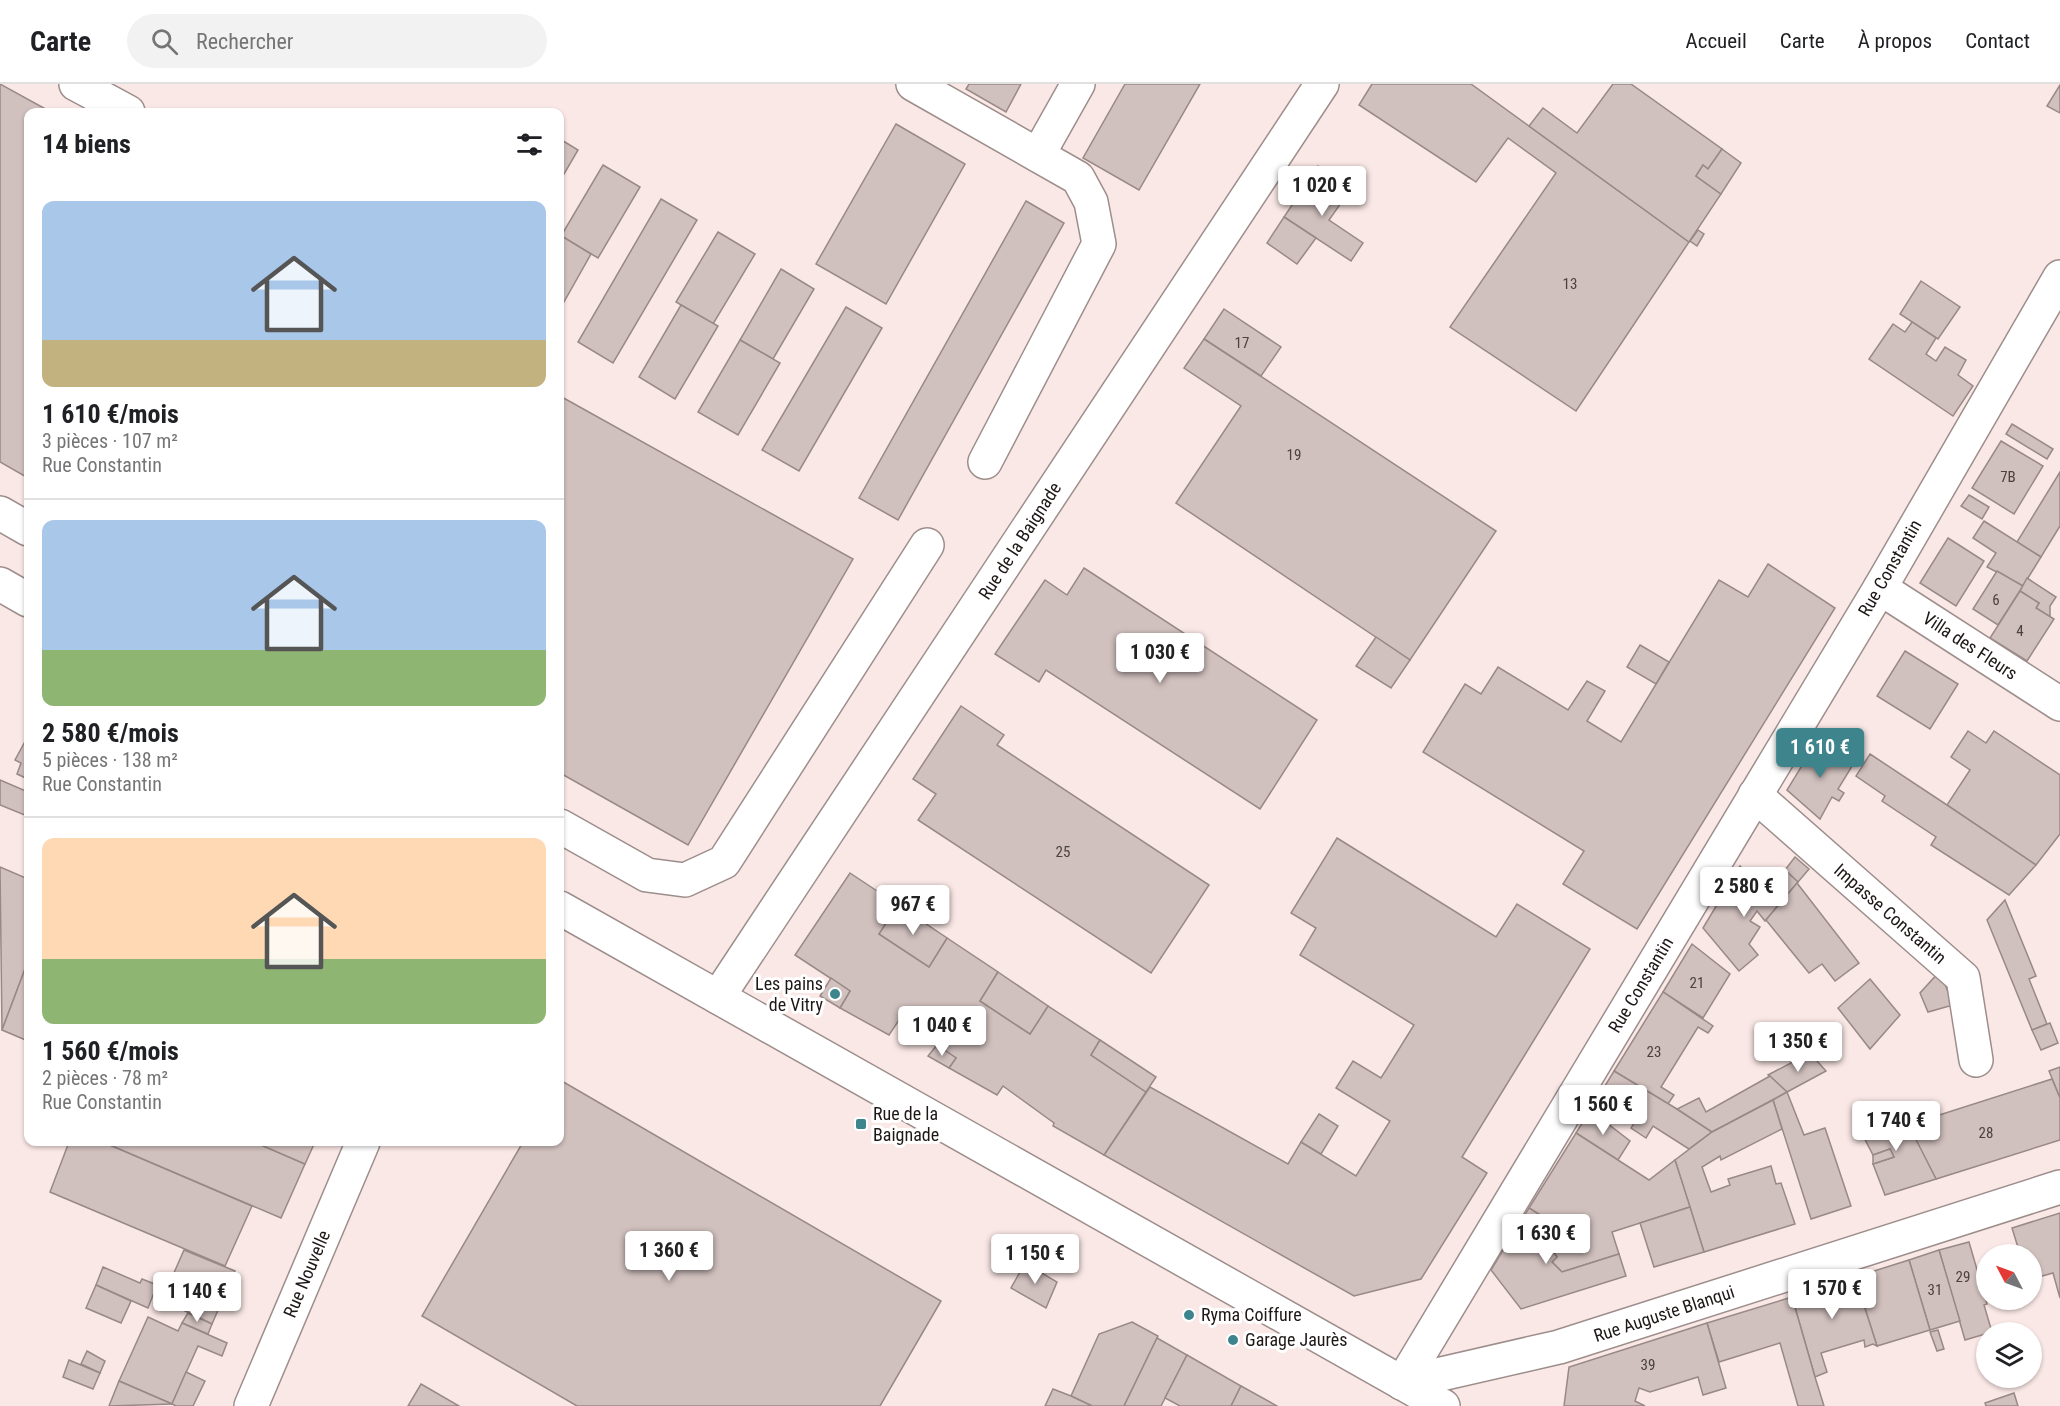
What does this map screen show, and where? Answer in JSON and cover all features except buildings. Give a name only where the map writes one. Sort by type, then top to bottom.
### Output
[{"type":"street","points":[[76,84],[121,108]]},
{"type":"street","points":[[913,84],[1078,178],[1092,202],[1099,244],[986,462]]},
{"type":"street","points":[[1038,155],[1078,84]]},
{"type":"street","name":"Rue de la Baignade","points":[[718,997],[1322,84]]},
{"type":"street","name":"Rue Constantin","points":[[1402,1383],[1880,588],[2051,309],[2060,276]]},
{"type":"street","points":[[0,513],[24,527]]},
{"type":"street","points":[[564,828],[647,875],[685,880],[724,862],[927,545]]},
{"type":"street","points":[[0,584],[24,598]]},
{"type":"street","name":"Villa des Fleurs","points":[[1880,588],[2060,704]]},
{"type":"street","name":"Impasse Constantin","points":[[1755,795],[1963,978],[1976,1060]]},
{"type":"street","points":[[564,910],[1443,1406]]},
{"type":"street","name":"Rue Nouvelle","points":[[251,1406],[361,1146]]},
{"type":"street","name":"Rue Auguste Blanqui","points":[[1402,1383],[1560,1347],[2060,1187]]},
{"type":"place","name":"Les pains de Vitry","points":[[835,994]]},
{"type":"place","name":"Rue de la Baignade","points":[[861,1124]]},
{"type":"place","name":"Ryma Coiffure","points":[[1189,1315]]},
{"type":"place","name":"Garage Jaurès","points":[[1233,1340]]}]
